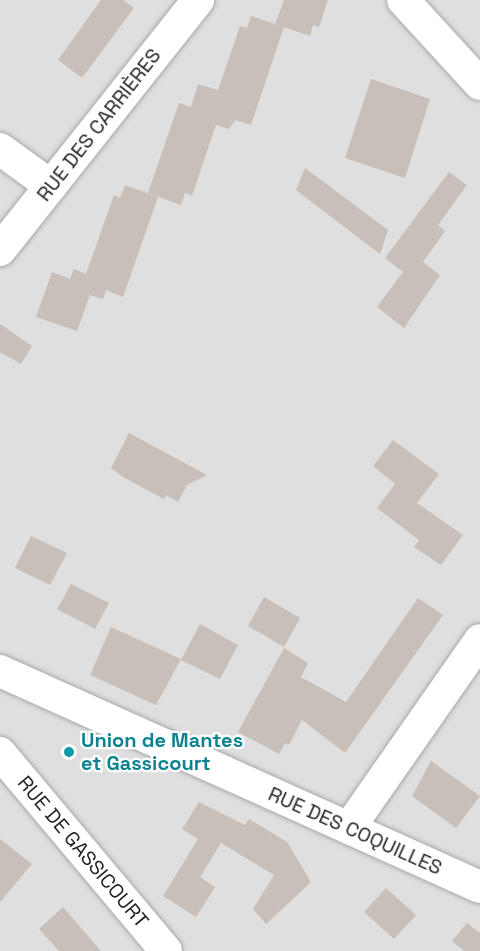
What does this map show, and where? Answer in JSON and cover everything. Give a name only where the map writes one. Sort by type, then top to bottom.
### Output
[{"type":"street","name":"RUE DES CARRIÈRES","points":[[0,250],[198,0]]},
{"type":"street","points":[[404,0],[480,84]]},
{"type":"street","points":[[0,149],[51,186]]},
{"type":"street","points":[[349,828],[480,640]]},
{"type":"street","name":"RUE DES COQUILLES","points":[[0,671],[480,887]]},
{"type":"street","name":"RUE DE GASSICOURT","points":[[0,753],[166,951]]},
{"type":"shaded area","points":[[0,0],[480,0],[480,951],[0,951]]},
{"type":"building","points":[[101,0],[123,0],[134,8],[82,78],[58,60]]},
{"type":"building","points":[[284,0],[328,0],[319,27],[313,25],[310,36],[275,24]]},
{"type":"building","points":[[251,16],[284,27],[251,125],[235,120],[229,129],[216,125],[192,196],[185,193],[181,205],[148,193],[179,103],[191,107],[198,84],[218,90],[240,26],[247,28]]},
{"type":"building","points":[[371,79],[430,99],[405,178],[345,158]]},
{"type":"building","points":[[305,168],[388,230],[380,254],[296,190]]},
{"type":"building","points":[[449,172],[467,185],[438,225],[445,231],[423,262],[440,275],[404,328],[377,307],[403,272],[385,258]]},
{"type":"building","points":[[125,185],[158,197],[123,297],[106,290],[103,299],[90,295],[77,331],[36,317],[52,272],[70,279],[74,269],[86,274],[114,195],[120,198]]},
{"type":"building","points":[[0,324],[32,346],[21,364],[0,352]]},
{"type":"building","points":[[129,433],[207,475],[187,485],[178,502],[166,495],[164,499],[123,477],[111,468]]},
{"type":"building","points":[[393,440],[439,474],[417,503],[463,535],[441,565],[414,547],[419,540],[377,508],[395,484],[373,466]]},
{"type":"building","points":[[31,536],[67,553],[50,585],[15,568]]},
{"type":"building","points":[[71,584],[109,603],[95,629],[57,609]]},
{"type":"building","points":[[264,597],[300,618],[284,647],[248,626]]},
{"type":"building","points":[[418,598],[443,615],[345,753],[302,720],[289,745],[285,743],[279,754],[238,732],[284,648],[308,663],[301,677],[346,702]]},
{"type":"building","points":[[200,624],[238,645],[220,679],[181,660]]},
{"type":"building","points":[[111,627],[181,659],[156,705],[90,675]]},
{"type":"building","points":[[431,761],[480,796],[456,828],[412,796]]},
{"type":"building","points":[[199,802],[245,825],[249,819],[287,842],[311,882],[266,924],[253,909],[274,875],[221,843],[200,877],[215,887],[196,917],[163,896],[198,839],[182,829]]},
{"type":"building","points":[[0,839],[32,864],[0,902]]},
{"type":"building","points":[[386,888],[416,915],[394,939],[364,912]]},
{"type":"building","points":[[63,907],[101,951],[59,951],[39,929]]},
{"type":"building","points":[[467,923],[480,933],[480,951],[464,951],[452,941]]},
{"type":"place","name":"Union de Mantes et Gassicourt","points":[[69,752]]}]
